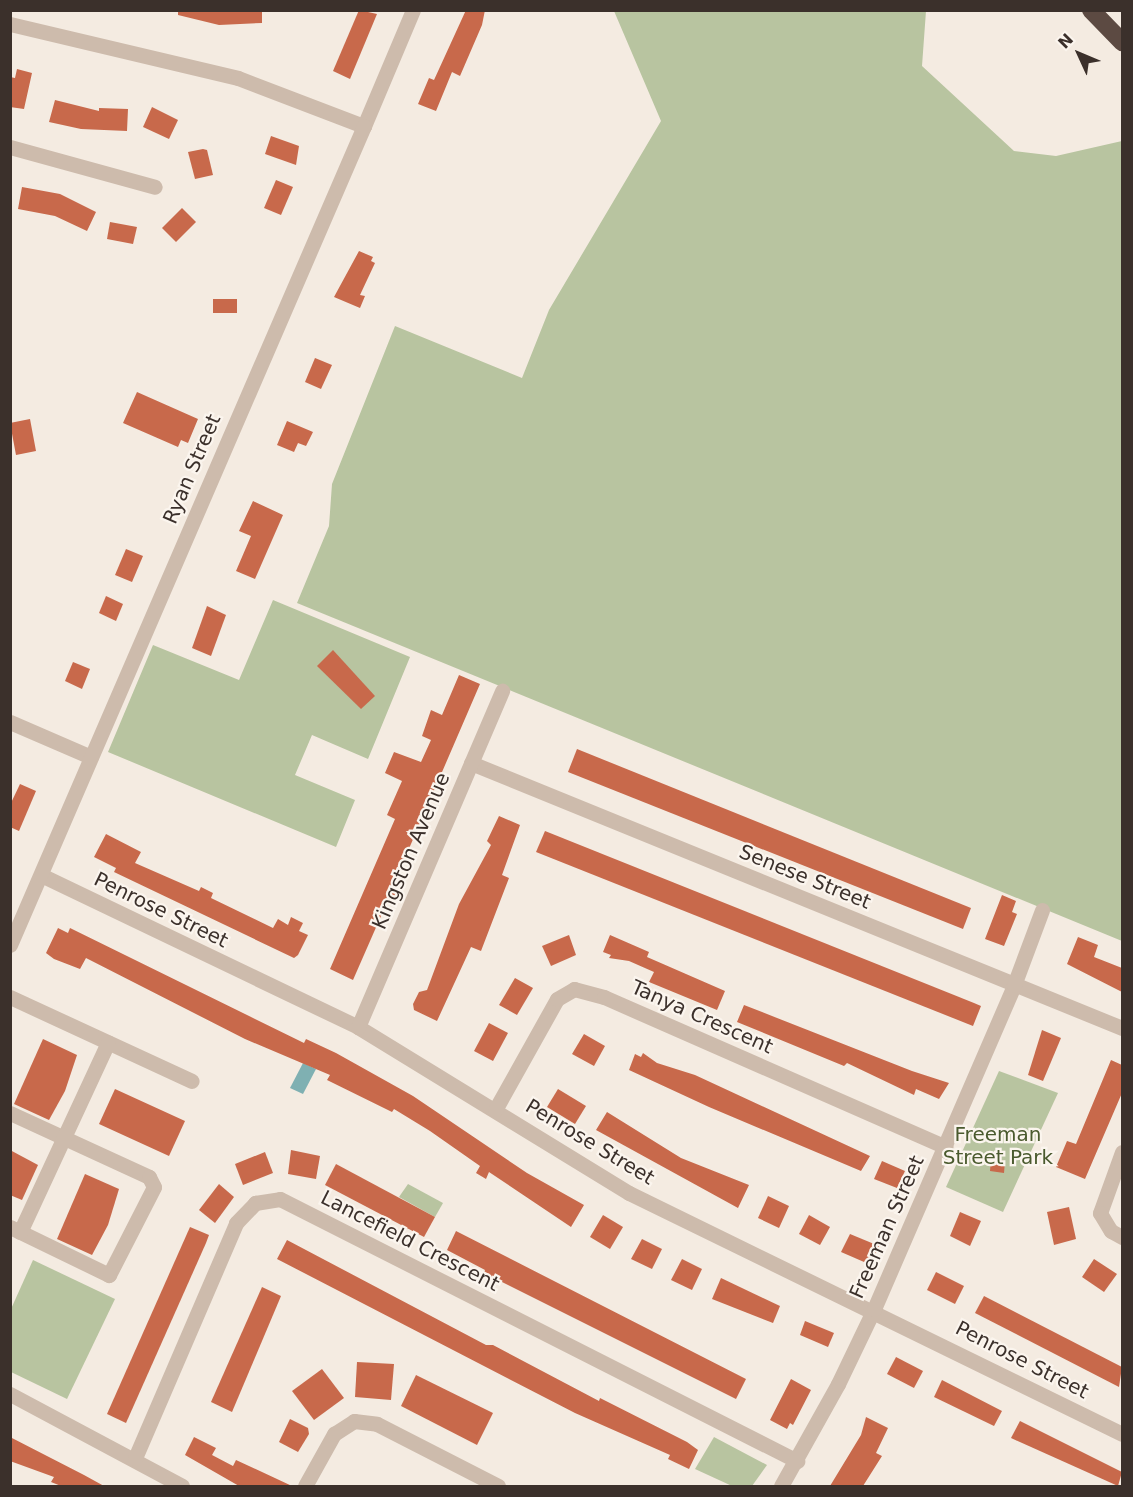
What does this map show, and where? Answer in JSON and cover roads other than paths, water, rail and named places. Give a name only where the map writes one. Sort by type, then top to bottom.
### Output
[{"type":"highway","points":[[1091,10],[1122,42]]},
{"type":"street","name":"Ryan Street","points":[[10,945],[413,10]]},
{"type":"street","points":[[10,24],[238,78],[364,126]]},
{"type":"street","points":[[10,147],[155,187]]},
{"type":"street","name":"Kingston Avenue","points":[[358,1028],[502,692]]},
{"type":"street","points":[[10,722],[91,757]]},
{"type":"street","name":"Senese Street","points":[[471,763],[1122,1028]]},
{"type":"street","name":"Penrose Street","points":[[41,875],[358,1028],[629,1193],[873,1309],[1122,1434]]},
{"type":"street","name":"Freeman Street","points":[[781,1486],[873,1309],[1014,985],[1042,910]]},
{"type":"street","name":"Tanya Crescent","points":[[495,1110],[557,999],[574,989],[604,997],[945,1147]]},
{"type":"street","points":[[10,997],[192,1081]]},
{"type":"street","points":[[10,1113],[65,1138],[149,1177],[154,1187],[109,1275],[15,1229],[65,1138],[108,1042]]},
{"type":"street","points":[[1122,1152],[1100,1213],[1111,1231],[1122,1237]]},
{"type":"street","name":"Lancefield Crescent","points":[[135,1458],[236,1223],[255,1203],[280,1199],[796,1461]]},
{"type":"street","points":[[10,1394],[135,1458],[183,1486]]},
{"type":"street","points":[[305,1486],[334,1434],[354,1421],[377,1424],[498,1486]]},
{"type":"water","points":[[303,1063],[316,1069],[303,1094],[290,1088]]},
{"type":"park label","name":"Freeman Street Park","points":[[998,1146]]}]
